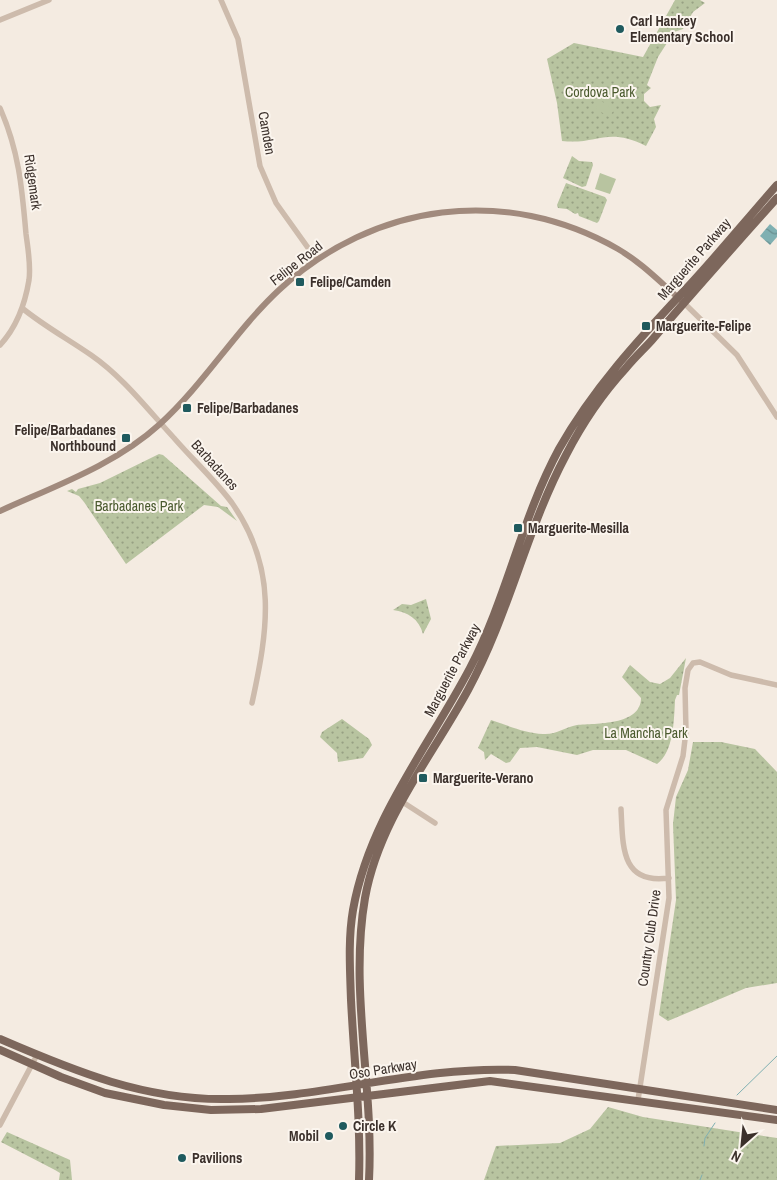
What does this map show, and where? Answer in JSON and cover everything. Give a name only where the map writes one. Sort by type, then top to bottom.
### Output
[{"type":"main road","name":"Marguerite Parkway","points":[[369,1180],[370,1136],[360,980],[364,904],[379,850],[401,801],[468,691],[488,650],[545,497],[567,453],[591,414],[624,369],[777,185]]},
{"type":"main road","name":"Marguerite Parkway","points":[[358,1180],[357,1097],[350,965],[351,927],[356,898],[371,849],[394,795],[481,648],[537,495],[559,450],[583,410],[618,364],[777,198]]},
{"type":"main road","name":"Felipe Road","points":[[0,511],[100,466],[137,442],[161,423],[278,290],[316,259],[354,237],[420,216],[458,211],[491,210],[542,218],[599,239],[636,261],[681,300]]},
{"type":"main road","name":"Oso Parkway","points":[[0,1039],[68,1069],[123,1087],[194,1098],[265,1098],[356,1086],[453,1070],[491,1069],[515,1070],[777,1110]]},
{"type":"main road","name":"Oso Parkway","points":[[0,1050],[105,1093],[164,1105],[211,1110],[262,1109],[490,1081],[777,1120]]},
{"type":"street","points":[[0,20],[49,0]]},
{"type":"street","name":"Camden","points":[[221,0],[238,39],[260,166],[276,203],[316,259]]},
{"type":"street","name":"Ridgemark","points":[[0,108],[18,156],[30,273],[22,308],[10,335],[0,345]]},
{"type":"street","points":[[681,300],[737,355],[777,417]]},
{"type":"street","name":"Barbadanes","points":[[22,308],[47,327],[92,355],[161,423],[230,501],[257,553],[266,590],[265,623],[252,703]]},
{"type":"street","name":"Country Club Drive","points":[[638,1100],[669,898],[666,810],[682,756],[686,731],[685,688],[688,670],[693,663],[700,662],[731,675],[777,685]]},
{"type":"street","points":[[401,801],[435,823]]},
{"type":"street","points":[[620,809],[623,848],[629,864],[644,878],[655,880],[668,878]]},
{"type":"street","points":[[0,1125],[37,1055]]},
{"type":"green space","name":"Cordova Park","points":[[675,0],[700,0],[705,3],[693,12],[683,29],[674,32],[658,57],[647,85],[651,88],[644,94],[644,101],[650,107],[661,105],[654,119],[656,127],[646,146],[621,137],[574,142],[562,141],[557,103],[547,59],[574,43],[643,57]]},
{"type":"green space","points":[[600,100],[614,110],[609,117],[595,108]]},
{"type":"green space","points":[[572,156],[579,161],[592,162],[593,165],[586,186],[582,187],[563,178]]},
{"type":"green space","points":[[600,173],[616,179],[610,194],[595,189]]},
{"type":"green space","points":[[566,183],[605,197],[607,200],[597,223],[579,216],[578,213],[575,214],[567,209],[558,208],[557,205]]},
{"type":"green space","name":"Barbadanes Park","points":[[159,454],[163,455],[221,506],[227,507],[237,521],[218,507],[204,505],[126,564],[84,502],[79,496],[67,491],[72,489],[76,492],[78,489],[100,483]]},
{"type":"green space","points":[[426,599],[431,619],[423,634],[416,620],[403,612],[393,610],[402,604],[411,605]]},
{"type":"green space","name":"La Mancha Park","points":[[686,658],[679,695],[677,695],[675,700],[670,743],[663,759],[657,764],[626,750],[593,750],[577,755],[537,747],[520,748],[510,762],[506,763],[491,754],[485,760],[484,752],[478,748],[491,720],[523,731],[548,734],[577,725],[605,723],[625,718],[634,714],[639,707],[641,698],[622,677],[630,665],[650,682],[660,684],[670,678]]},
{"type":"green space","points":[[342,719],[369,739],[372,745],[363,758],[338,762],[337,753],[320,737],[322,732]]},
{"type":"green space","points":[[693,742],[721,742],[755,749],[777,772],[777,983],[746,988],[668,1021],[659,1015],[676,900],[673,824],[676,797],[688,770]]},
{"type":"green space","points":[[608,1107],[643,1117],[777,1138],[777,1180],[484,1180],[496,1146],[560,1143],[590,1129]]},
{"type":"green space","points":[[7,1132],[70,1160],[72,1180],[59,1180],[60,1173],[1,1142]]},
{"type":"water","points":[[770,224],[777,230],[777,237],[770,245],[760,236]]},
{"type":"waterway","points":[[737,1095],[777,1056]]},
{"type":"waterway","points":[[704,1146],[705,1138],[715,1123]]},
{"type":"waterway","points":[[700,1180],[702,1175]]},
{"type":"place","name":"Carl Hankey Elementary School","points":[[620,29]]},
{"type":"place","name":"Felipe/Camden","points":[[300,282]]},
{"type":"place","name":"Marguerite-Felipe","points":[[646,326]]},
{"type":"place","name":"Felipe/Barbadanes","points":[[187,408]]},
{"type":"place","name":"Felipe/Barbadanes Northbound","points":[[126,438]]},
{"type":"place","name":"Marguerite-Mesilla","points":[[518,528]]},
{"type":"place","name":"Marguerite-Verano","points":[[423,778]]},
{"type":"place","name":"Circle K","points":[[343,1126]]},
{"type":"place","name":"Mobil","points":[[329,1136]]},
{"type":"place","name":"Pavilions","points":[[182,1158]]}]
